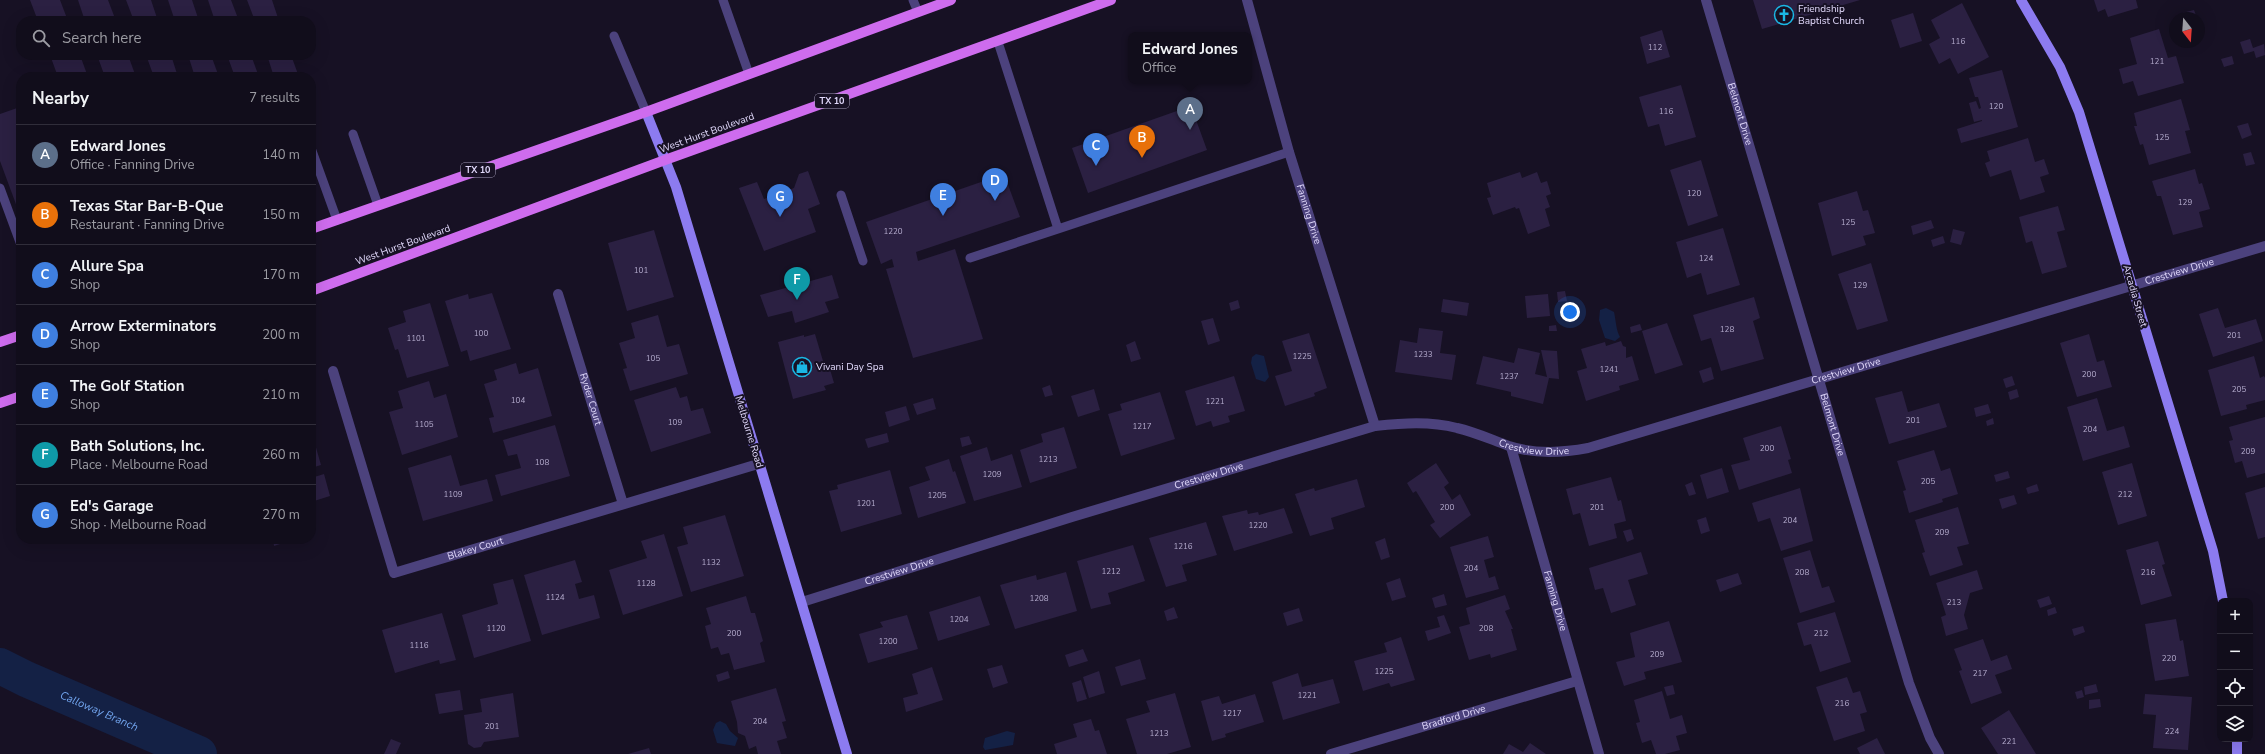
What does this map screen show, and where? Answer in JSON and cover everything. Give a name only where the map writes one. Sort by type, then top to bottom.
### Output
[{"type":"main road","name":"TX 10","points":[[316,227],[646,112],[951,0]]},
{"type":"main road","name":"West Hurst Boulevard","points":[[316,289],[665,160],[998,42],[1111,0]]},
{"type":"main road","points":[[0,342],[16,337]]},
{"type":"main road","points":[[0,403],[16,398]]},
{"type":"street","name":"Fanning Drive","points":[[1246,0],[1289,152],[1375,426]]},
{"type":"street","name":"Belmont Drive","points":[[1706,0],[1909,683],[1930,738],[1939,754]]},
{"type":"street","name":"Arcadia Street","points":[[2021,0],[2060,67],[2079,112],[2213,552],[2223,598]]},
{"type":"street","name":"Melbourne Road","points":[[646,112],[676,187],[758,464],[848,754]]},
{"type":"street","name":"Crestview Drive","points":[[802,602],[1375,426],[1403,423],[1430,423],[1458,428],[1511,447],[1544,452],[1567,452],[1588,448],[2265,246]]},
{"type":"street","name":"Ryder Court","points":[[558,294],[623,504]]},
{"type":"street","name":"Blakey Court","points":[[333,371],[394,573],[758,464]]},
{"type":"street","name":"Fanning Drive","points":[[1511,447],[1599,754]]},
{"type":"street","name":"Bradford Drive","points":[[1331,754],[1577,681]]},
{"type":"street","points":[[2237,742],[2237,754]]},
{"type":"lane","points":[[723,0],[749,74]]},
{"type":"lane","points":[[914,0],[918,12]]},
{"type":"lane","points":[[614,36],[646,112]]},
{"type":"lane","points":[[998,42],[1058,229]]},
{"type":"lane","points":[[353,134],[378,205]]},
{"type":"lane","points":[[970,258],[1289,152]]},
{"type":"lane","points":[[316,162],[337,220]]},
{"type":"lane","points":[[0,188],[16,231]]},
{"type":"lane","points":[[841,195],[863,261]]},
{"type":"water","points":[[1606,308],[1614,312],[1620,337],[1615,341],[1605,338],[1599,320],[1600,310]]},
{"type":"water","points":[[1256,354],[1264,356],[1269,377],[1265,382],[1256,379],[1251,363],[1252,357]]},
{"type":"water","points":[[720,721],[726,724],[730,731],[738,738],[735,746],[717,743],[713,730],[716,723]]},
{"type":"water","points":[[1007,731],[1015,733],[1013,745],[985,750],[983,747],[985,738]]},
{"type":"building","points":[[30,0],[60,0],[66,16],[36,16]]},
{"type":"building","points":[[78,0],[108,0],[114,16],[83,16]]},
{"type":"building","points":[[126,0],[151,0],[156,16],[132,16]]},
{"type":"building","points":[[168,0],[192,0],[197,16],[173,16]]},
{"type":"building","points":[[208,0],[231,0],[237,16],[213,16]]},
{"type":"building","points":[[247,0],[272,0],[277,16],[253,16]]},
{"type":"building","name":"Friendship Baptist Church","points":[[1753,0],[1860,0],[1762,29]]},
{"type":"building","points":[[2094,0],[2136,0],[2138,8],[2108,17],[2105,9],[2098,12]]},
{"type":"building","points":[[1962,3],[1989,57],[1958,74],[1950,58],[1939,64],[1929,44],[1940,38],[1931,20]]},
{"type":"building","points":[[1913,13],[1922,41],[1900,48],[1891,20]]},
{"type":"building","points":[[2159,29],[2168,58],[2176,56],[2184,83],[2138,96],[2133,81],[2123,84],[2119,69],[2137,64],[2130,38]]},
{"type":"building","points":[[1662,30],[1670,57],[1647,64],[1640,37]]},
{"type":"building","points":[[2250,39],[2253,48],[2264,44],[2265,55],[2256,58],[2254,51],[2244,54],[2240,42]]},
{"type":"building","points":[[2232,56],[2234,64],[2224,67],[2221,59]]},
{"type":"building","points":[[52,60],[82,60],[86,72],[56,72]]},
{"type":"building","points":[[99,60],[130,60],[134,72],[103,72]]},
{"type":"building","points":[[148,60],[173,60],[176,72],[152,72]]},
{"type":"building","points":[[190,60],[213,60],[217,72],[193,72]]},
{"type":"building","points":[[229,60],[253,60],[257,72],[233,72]]},
{"type":"building","points":[[269,60],[293,60],[297,72],[272,72]]},
{"type":"building","points":[[2002,70],[2018,127],[1961,143],[1957,129],[1982,121],[1974,122],[1969,103],[1976,101],[1979,109],[1981,108],[1978,97],[1975,97],[1969,78]]},
{"type":"building","points":[[1681,85],[1696,137],[1665,146],[1659,124],[1648,127],[1639,97]]},
{"type":"building","points":[[2181,99],[2190,130],[2185,131],[2191,153],[2149,165],[2143,144],[2140,145],[2134,126],[2137,126],[2134,113]]},
{"type":"building","points":[[1191,106],[1207,150],[1088,193],[1072,148]]},
{"type":"building","points":[[16,108],[16,204],[0,161],[0,114]]},
{"type":"building","points":[[2248,123],[2252,135],[2242,139],[2237,126]]},
{"type":"building","points":[[2028,138],[2035,162],[2044,159],[2049,174],[2040,177],[2045,192],[2020,200],[2011,170],[1990,177],[1985,163],[1990,161],[1987,151]]},
{"type":"building","points":[[2251,152],[2255,164],[2246,166],[2243,154]]},
{"type":"building","points":[[1701,160],[1718,216],[1688,226],[1670,170]]},
{"type":"building","points":[[2195,169],[2199,184],[2202,183],[2210,209],[2199,212],[2203,227],[2173,235],[2161,196],[2157,196],[2152,181]]},
{"type":"building","points":[[808,171],[820,204],[808,209],[816,232],[764,251],[739,188],[757,182],[764,199],[794,188],[799,174]]},
{"type":"building","points":[[1520,172],[1522,178],[1537,172],[1541,183],[1547,181],[1551,194],[1546,196],[1550,207],[1545,209],[1550,226],[1528,234],[1519,208],[1516,209],[1515,207],[1493,215],[1487,198],[1491,197],[1487,183]]},
{"type":"building","points":[[1004,174],[1020,217],[916,252],[918,261],[955,249],[983,339],[913,358],[886,269],[894,267],[892,259],[881,264],[866,222]]},
{"type":"building","points":[[1857,191],[1863,211],[1868,210],[1875,233],[1863,236],[1866,245],[1832,256],[1818,203]]},
{"type":"building","points":[[2058,206],[2065,230],[2057,232],[2067,267],[2042,274],[2032,241],[2026,243],[2019,217]]},
{"type":"building","points":[[1931,220],[1934,228],[1913,235],[1911,226]]},
{"type":"building","points":[[1723,228],[1740,285],[1707,295],[1701,273],[1687,278],[1676,242]]},
{"type":"building","points":[[1953,229],[1965,232],[1961,245],[1950,242]]},
{"type":"building","points":[[654,230],[674,297],[627,311],[608,243]]},
{"type":"building","points":[[1943,236],[1945,243],[1933,247],[1931,240]]},
{"type":"building","points":[[1871,263],[1888,321],[1857,330],[1838,274]]},
{"type":"building","points":[[832,275],[839,298],[825,302],[829,312],[795,323],[792,311],[768,317],[760,295]]},
{"type":"building","points":[[1565,291],[1567,301],[1558,302],[1557,292]]},
{"type":"building","points":[[492,293],[511,349],[470,361],[467,350],[461,352],[445,301],[468,294],[469,299]]},
{"type":"building","points":[[1548,294],[1550,316],[1527,318],[1525,296]]},
{"type":"building","points":[[1754,297],[1760,318],[1753,321],[1764,359],[1721,371],[1711,338],[1701,341],[1693,315]]},
{"type":"building","points":[[1443,299],[1469,303],[1467,316],[1441,312]]},
{"type":"building","points":[[1238,300],[1240,308],[1231,311],[1229,303]]},
{"type":"building","points":[[430,303],[449,366],[407,378],[398,349],[395,350],[388,328],[406,322],[403,311]]},
{"type":"building","points":[[2218,308],[2225,328],[2256,319],[2263,341],[2213,357],[2199,314]]},
{"type":"building","points":[[658,315],[667,347],[679,344],[688,374],[630,391],[623,369],[627,368],[619,343],[635,338],[631,323]]},
{"type":"building","points":[[1213,318],[1220,341],[1208,345],[1201,321]]},
{"type":"building","points":[[1667,323],[1683,365],[1655,374],[1642,331]]},
{"type":"building","points":[[1640,324],[1642,330],[1631,333],[1630,327]]},
{"type":"building","points":[[1556,325],[1557,331],[1549,331],[1549,326]]},
{"type":"building","points":[[1419,328],[1443,331],[1440,353],[1456,355],[1452,380],[1395,372],[1400,340],[1417,343]]},
{"type":"building","points":[[1309,333],[1327,388],[1314,393],[1315,396],[1285,406],[1275,376],[1292,371],[1282,341]]},
{"type":"building","name":"Vivani Day Spa","points":[[815,334],[823,361],[818,363],[819,368],[829,366],[834,383],[824,386],[826,390],[793,399],[778,342],[804,335],[804,337]]},
{"type":"building","points":[[2089,334],[2097,362],[2104,360],[2112,387],[2077,397],[2060,343]]},
{"type":"building","points":[[1135,341],[1141,359],[1131,362],[1126,345]]},
{"type":"building","points":[[1621,341],[1623,346],[1626,347],[1626,358],[1632,356],[1639,380],[1619,386],[1620,390],[1586,401],[1577,371],[1587,368],[1581,349],[1605,342],[1606,346]]},
{"type":"building","points":[[1518,348],[1540,353],[1535,374],[1547,377],[1541,350],[1557,351],[1559,379],[1549,378],[1543,404],[1511,396],[1511,392],[1476,384],[1483,356],[1514,363]]},
{"type":"building","points":[[2254,356],[2260,378],[2264,376],[2265,378],[2265,400],[2246,405],[2247,409],[2221,416],[2208,370]]},
{"type":"building","points":[[516,363],[519,374],[538,368],[552,416],[493,433],[489,418],[494,417],[484,384],[497,380],[494,370]]},
{"type":"building","points":[[1711,367],[1714,379],[1703,383],[1699,371]]},
{"type":"building","points":[[1234,376],[1245,411],[1228,416],[1230,422],[1213,427],[1211,421],[1196,426],[1185,391]]},
{"type":"building","points":[[2012,376],[2015,385],[2006,388],[2003,379]]},
{"type":"building","points":[[429,381],[434,398],[446,394],[458,437],[402,455],[389,412],[403,408],[398,391]]},
{"type":"building","points":[[1050,385],[1053,395],[1045,397],[1042,388]]},
{"type":"building","points":[[676,387],[680,398],[687,396],[691,411],[703,408],[711,433],[651,452],[634,400]]},
{"type":"building","points":[[1094,389],[1100,410],[1078,417],[1071,396]]},
{"type":"building","points":[[2017,389],[2019,397],[2010,400],[2008,392]]},
{"type":"building","points":[[1902,391],[1908,412],[1939,403],[1947,427],[1889,444],[1875,398]]},
{"type":"building","points":[[1160,392],[1175,439],[1121,456],[1108,414],[1122,410],[1120,404]]},
{"type":"building","points":[[933,398],[936,409],[917,415],[913,404]]},
{"type":"building","points":[[2097,398],[2107,431],[2124,426],[2130,447],[2083,461],[2067,407]]},
{"type":"building","points":[[1988,404],[1991,413],[1976,417],[1974,408]]},
{"type":"building","points":[[906,406],[910,420],[889,427],[885,412]]},
{"type":"building","points":[[2265,417],[2265,473],[2247,478],[2242,461],[2235,463],[2229,441],[2233,440],[2229,427]]},
{"type":"building","points":[[1993,418],[1994,424],[1987,426],[1986,421]]},
{"type":"building","points":[[555,425],[570,476],[501,496],[495,475],[521,468],[517,454],[508,456],[503,440]]},
{"type":"building","points":[[1781,426],[1791,459],[1788,460],[1792,473],[1739,490],[1731,465],[1750,460],[1743,438]]},
{"type":"building","points":[[1064,427],[1077,468],[1030,483],[1020,450],[1043,442],[1041,434]]},
{"type":"building","points":[[887,433],[889,442],[868,448],[865,439]]},
{"type":"building","points":[[969,436],[972,444],[962,447],[960,438]]},
{"type":"building","points":[[987,447],[991,461],[1012,454],[1022,487],[974,501],[960,456]]},
{"type":"building","points":[[316,448],[321,465],[316,466]]},
{"type":"building","points":[[1934,450],[1941,471],[1950,468],[1958,494],[1942,499],[1943,502],[1909,513],[1903,491],[1906,490],[1897,461]]},
{"type":"building","points":[[451,455],[460,486],[487,479],[493,501],[423,521],[408,468]]},
{"type":"building","points":[[949,459],[953,472],[955,471],[966,503],[918,518],[909,487],[930,480],[925,467]]},
{"type":"building","points":[[1436,463],[1449,483],[1444,487],[1452,500],[1460,494],[1471,515],[1440,538],[1430,525],[1435,522],[1416,491],[1413,493],[1407,483]]},
{"type":"building","points":[[2132,463],[2147,516],[2118,525],[2102,472]]},
{"type":"building","points":[[1722,468],[1729,492],[1707,499],[1700,475]]},
{"type":"building","points":[[890,470],[902,514],[841,532],[829,491],[838,489],[837,485]]},
{"type":"building","points":[[2008,471],[2010,478],[1996,482],[1994,475]]},
{"type":"building","points":[[324,474],[330,496],[316,500],[316,476]]},
{"type":"building","points":[[1611,477],[1618,501],[1621,500],[1626,521],[1614,524],[1617,538],[1589,546],[1580,513],[1573,515],[1566,489]]},
{"type":"building","points":[[1357,479],[1365,507],[1331,518],[1334,529],[1310,536],[1295,494],[1314,488],[1315,491]]},
{"type":"building","points":[[1692,482],[1696,494],[1689,496],[1685,485]]},
{"type":"building","points":[[2037,484],[2039,491],[2028,494],[2026,488]]},
{"type":"building","points":[[2265,487],[2265,537],[2258,539],[2245,493]]},
{"type":"building","points":[[1800,488],[1813,541],[1781,551],[1770,518],[1758,522],[1752,503]]},
{"type":"building","points":[[2014,495],[2017,504],[2002,509],[1999,499]]},
{"type":"building","points":[[1958,507],[1969,544],[1957,547],[1963,565],[1930,576],[1922,553],[1925,552],[1915,520]]},
{"type":"building","points":[[1284,508],[1293,533],[1234,551],[1222,516],[1247,510],[1248,514],[1258,512],[1259,515]]},
{"type":"building","points":[[725,515],[744,576],[691,592],[677,547],[688,544],[683,527]]},
{"type":"building","points":[[1706,517],[1710,531],[1701,534],[1697,520]]},
{"type":"building","points":[[1206,522],[1217,555],[1182,565],[1187,581],[1166,587],[1149,538]]},
{"type":"building","points":[[1631,529],[1634,539],[1627,542],[1623,531]]},
{"type":"building","points":[[664,534],[683,596],[623,615],[609,570],[647,558],[641,541]]},
{"type":"building","points":[[1488,536],[1494,557],[1484,560],[1489,578],[1495,576],[1499,589],[1466,598],[1450,547]]},
{"type":"building","points":[[1385,538],[1390,557],[1381,560],[1375,542]]},
{"type":"building","points":[[2158,541],[2165,564],[2162,565],[2172,596],[2141,605],[2126,550]]},
{"type":"building","points":[[1133,545],[1145,581],[1108,593],[1111,604],[1091,609],[1077,561]]},
{"type":"building","points":[[1810,550],[1822,588],[1829,586],[1835,602],[1800,613],[1783,558]]},
{"type":"building","points":[[1641,552],[1648,574],[1628,580],[1636,605],[1611,613],[1603,588],[1595,590],[1589,568]]},
{"type":"building","points":[[575,560],[582,582],[575,584],[579,599],[594,595],[600,618],[542,635],[524,575]]},
{"type":"building","points":[[1977,570],[1983,589],[1970,593],[1964,615],[1968,629],[1946,636],[1941,617],[1946,615],[1936,583]]},
{"type":"building","points":[[1066,572],[1077,611],[1015,629],[1000,585],[1036,575],[1037,580]]},
{"type":"building","points":[[1738,573],[1742,584],[1720,592],[1716,580]]},
{"type":"building","points":[[1400,578],[1406,597],[1392,601],[1386,583]]},
{"type":"building","points":[[513,579],[531,641],[474,658],[462,615],[498,604],[493,584]]},
{"type":"building","points":[[1444,594],[1447,605],[1435,608],[1432,598]]},
{"type":"building","points":[[1505,595],[1510,609],[1505,611],[1513,629],[1511,629],[1517,650],[1491,658],[1490,654],[1469,660],[1459,627],[1470,624],[1466,608]]},
{"type":"building","points":[[746,596],[751,613],[755,613],[763,641],[760,643],[765,662],[734,670],[729,653],[721,655],[718,647],[711,649],[705,626],[711,624],[706,608]]},
{"type":"building","points":[[980,596],[990,625],[938,641],[929,612]]},
{"type":"building","points":[[2049,596],[2052,604],[2040,608],[2037,600]]},
{"type":"building","points":[[1174,607],[1178,618],[1167,621],[1164,611]]},
{"type":"building","points":[[2055,607],[2057,613],[2048,616],[2047,610]]},
{"type":"building","points":[[1299,608],[1303,621],[1287,626],[1283,613]]},
{"type":"building","points":[[1835,612],[1851,662],[1820,672],[1811,644],[1804,646],[1797,623]]},
{"type":"building","points":[[442,613],[456,660],[440,664],[439,660],[395,673],[382,630]]},
{"type":"building","points":[[907,615],[918,649],[868,663],[859,634],[883,627],[880,622]]},
{"type":"building","points":[[1444,615],[1451,633],[1428,641],[1425,631],[1440,627],[1437,617]]},
{"type":"building","points":[[2176,619],[2180,641],[2183,640],[2189,676],[2155,681],[2145,624]]},
{"type":"building","points":[[1669,621],[1682,662],[1644,672],[1646,679],[1624,686],[1616,662],[1635,657],[1630,633]]},
{"type":"building","points":[[2083,626],[2085,632],[2074,636],[2072,629]]},
{"type":"building","points":[[1401,637],[1415,680],[1391,687],[1389,683],[1363,691],[1354,661],[1387,652],[1384,643]]},
{"type":"building","points":[[1983,639],[1991,661],[2007,655],[2012,669],[1995,675],[2002,693],[1971,704],[1959,671],[1962,670],[1954,649]]},
{"type":"building","points":[[1083,649],[1088,661],[1069,667],[1065,655]]},
{"type":"building","points":[[1140,659],[1146,679],[1121,686],[1115,667]]},
{"type":"building","points":[[1002,665],[1008,683],[993,688],[987,669]]},
{"type":"building","points":[[932,667],[943,700],[906,712],[903,698],[918,694],[912,674]]},
{"type":"building","points":[[728,671],[730,678],[718,682],[716,675]]},
{"type":"building","points":[[1099,671],[1105,693],[1089,698],[1083,677]]},
{"type":"building","points":[[1298,673],[1302,687],[1333,679],[1340,703],[1283,720],[1272,682]]},
{"type":"building","points":[[1847,677],[1853,693],[1860,691],[1867,712],[1860,714],[1865,731],[1834,741],[1816,687]]},
{"type":"building","points":[[1081,680],[1087,699],[1077,702],[1072,683]]},
{"type":"building","points":[[2096,684],[2098,692],[2085,695],[2084,687]]},
{"type":"building","points":[[1673,685],[1675,694],[1667,696],[1664,687]]},
{"type":"building","points":[[776,688],[786,721],[782,722],[787,738],[777,741],[781,754],[758,754],[756,746],[749,749],[745,736],[738,733],[737,722],[731,701]]},
{"type":"building","points":[[460,690],[463,710],[439,714],[435,694]]},
{"type":"building","points":[[2082,690],[2084,697],[2077,699],[2075,692]]},
{"type":"building","points":[[1662,691],[1670,719],[1682,715],[1687,733],[1676,736],[1680,750],[1665,754],[1656,754],[1651,740],[1642,743],[1636,723],[1640,722],[1634,700]]},
{"type":"building","points":[[513,693],[519,737],[484,742],[481,747],[474,748],[468,744],[464,715],[482,712],[480,699]]},
{"type":"building","points":[[1175,693],[1191,747],[1167,754],[1137,754],[1126,719],[1150,712],[1146,701]]},
{"type":"building","points":[[1255,694],[1264,722],[1225,734],[1226,737],[1212,741],[1201,701],[1219,696],[1222,704]]},
{"type":"building","points":[[2145,694],[2192,697],[2188,750],[2153,748],[2156,715],[2143,714]]},
{"type":"building","points":[[2100,699],[2101,707],[2089,709],[2089,700]]},
{"type":"building","points":[[2009,710],[2036,754],[1998,754],[1981,728]]},
{"type":"building","points":[[1091,719],[1095,731],[1099,730],[1107,754],[1057,754],[1054,744],[1077,737],[1073,724]]},
{"type":"building","points":[[1877,738],[1885,754],[1860,754],[1857,748]]},
{"type":"building","points":[[391,739],[401,743],[396,754],[384,754]]},
{"type":"building","points":[[1530,743],[1546,754],[1503,754],[1509,744],[1523,752]]},
{"type":"building","points":[[649,748],[651,754],[628,754]]},
{"type":"waterway","name":"Calloway Branch","points":[[0,666],[26,679],[199,754]]},
{"type":"place","name":"Friendship Baptist Church","points":[[1784,15]]},
{"type":"place","name":"Edward Jones","points":[[1190,130]]},
{"type":"place","name":"Texas Star Bar-B-Que","points":[[1142,158]]},
{"type":"place","name":"Allure Spa","points":[[1096,166]]},
{"type":"place","name":"Arrow Exterminators","points":[[995,201]]},
{"type":"place","name":"The Golf Station","points":[[943,216]]},
{"type":"place","name":"Ed's Garage","points":[[780,217]]},
{"type":"place","name":"Bath Solutions, Inc.","points":[[797,300]]},
{"type":"place","name":"Vivani Day Spa","points":[[802,367]]}]
